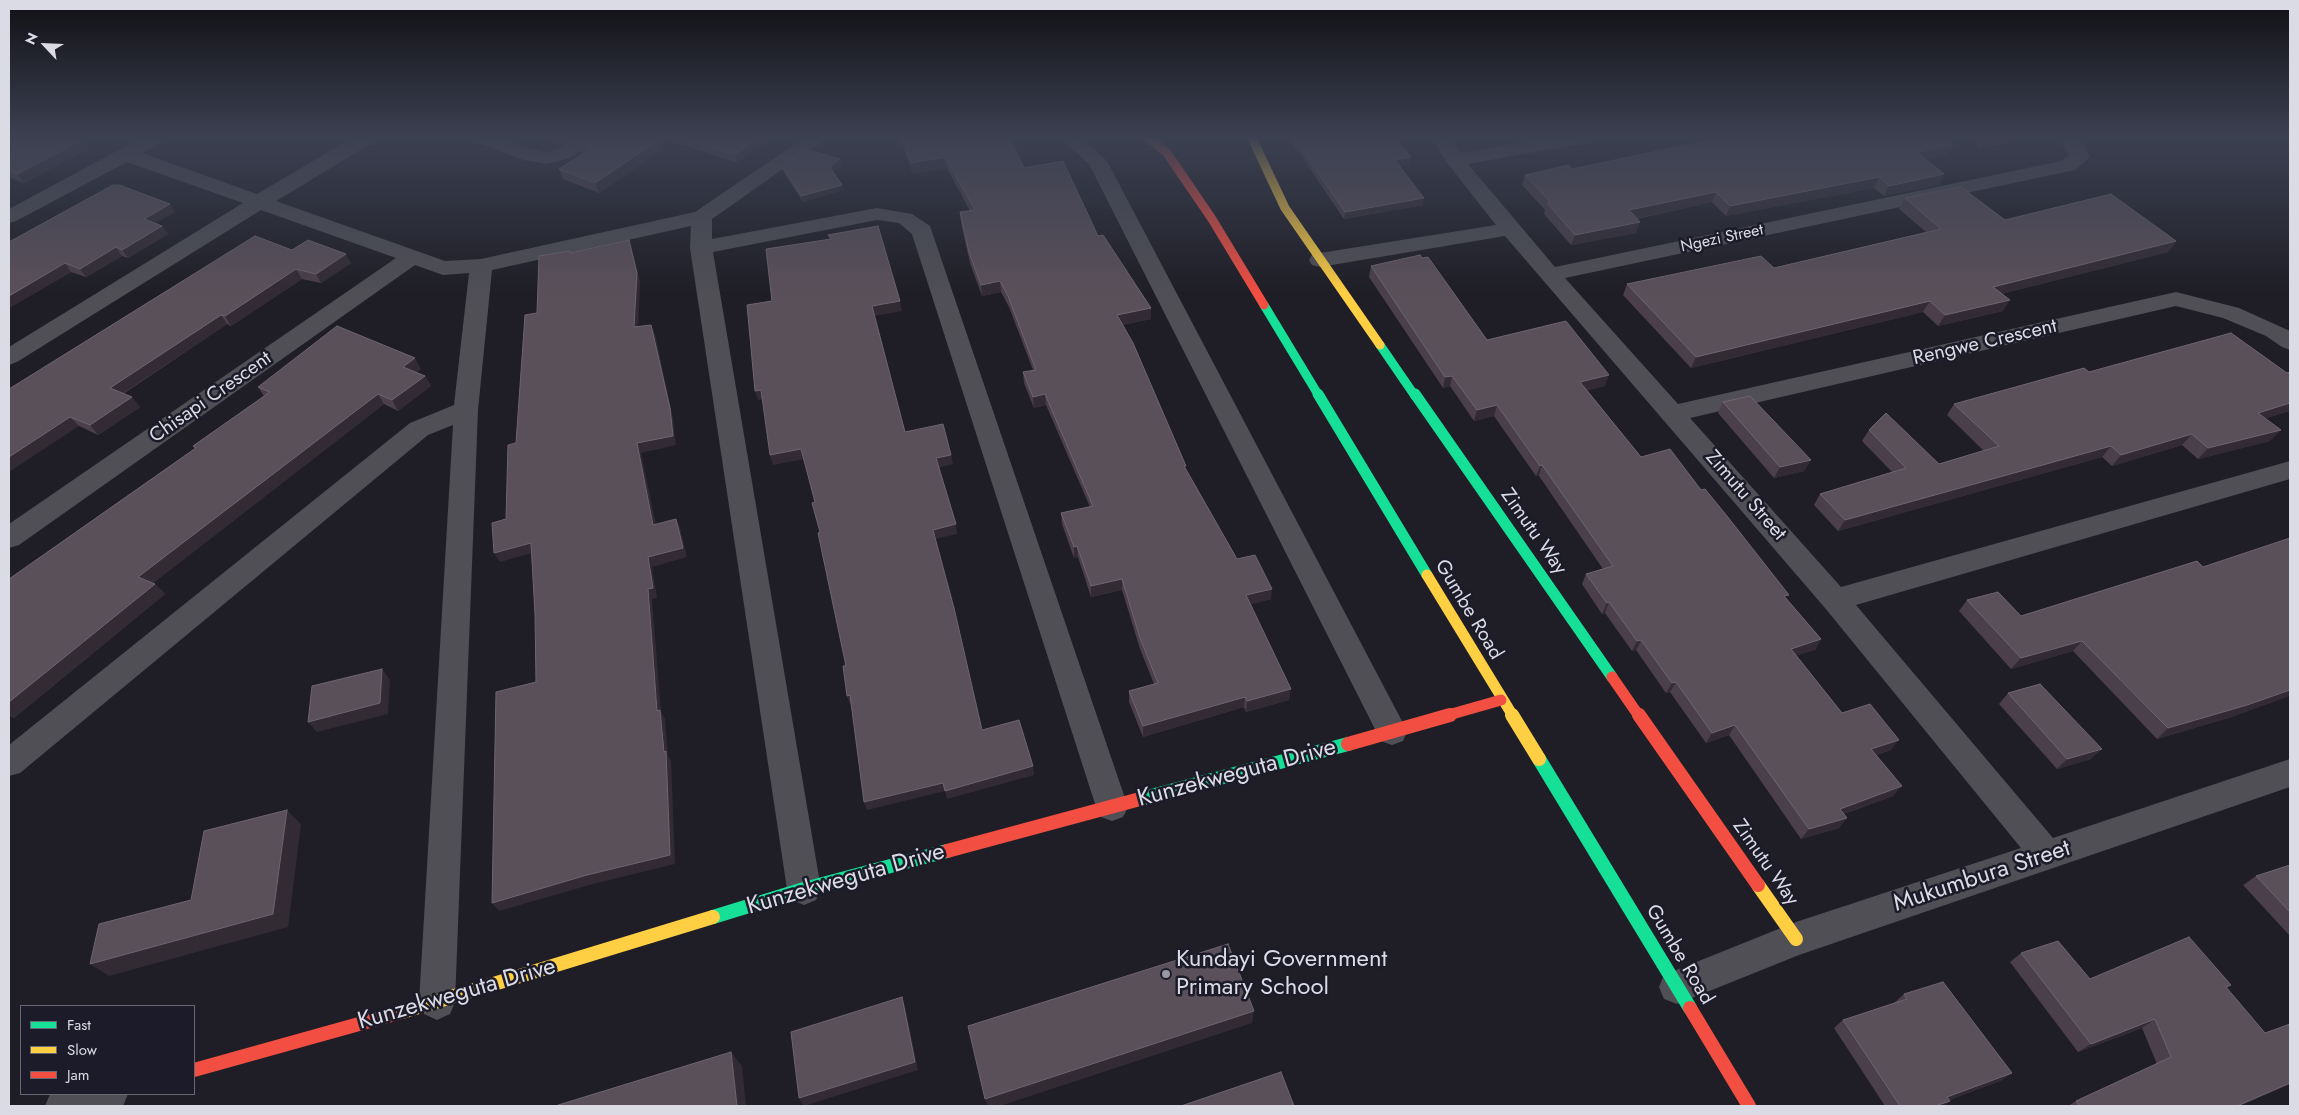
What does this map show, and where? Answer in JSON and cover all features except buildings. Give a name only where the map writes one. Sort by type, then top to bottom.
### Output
[{"type":"street","points":[[9,217],[59,190]]},
{"type":"street","points":[[229,190],[443,268],[481,266],[702,217],[741,190]]},
{"type":"street","points":[[9,356],[281,190]]},
{"type":"street","points":[[1112,190],[1392,732]]},
{"type":"street","name":"Gumbe Road","points":[[1192,190],[1212,219],[1500,700],[1749,1106]]},
{"type":"street","name":"Zimutu Way","points":[[1277,190],[1285,208],[1320,260],[1796,939]]},
{"type":"street","name":"Zimutu Street","points":[[1479,190],[1510,229],[1552,274],[1835,600],[2048,856]]},
{"type":"street","name":"Ngezi Street","points":[[1552,274],[1953,190]]},
{"type":"street","points":[[701,248],[877,214],[905,218],[922,231],[1112,807]]},
{"type":"street","points":[[702,217],[701,248],[804,890]]},
{"type":"street","points":[[1320,260],[1510,229]]},
{"type":"street","name":"Chisapi Crescent","points":[[9,538],[412,257]]},
{"type":"street","points":[[437,1002],[466,410],[481,266]]},
{"type":"street","name":"Rengwe Crescent","points":[[1673,414],[2176,299],[2231,313],[2274,331],[2290,342]]},
{"type":"street","points":[[9,763],[419,429],[466,410]]},
{"type":"street","points":[[1835,600],[2290,470]]},
{"type":"street","name":"Kunzekweguta Drive","points":[[195,1070],[437,1002],[804,890],[1392,732],[1500,700]]},
{"type":"street","name":"Mukumbura Street","points":[[1677,987],[1796,939],[2048,856],[2290,773]]},
{"type":"street","points":[[64,1106],[104,1095]]},
{"type":"traffic: fast","points":[[1264,305],[1427,575]]},
{"type":"traffic: fast","points":[[1380,345],[1612,677]]},
{"type":"traffic: fast","points":[[1140,799],[1348,744]]},
{"type":"traffic: fast","points":[[1539,759],[1690,1008]]},
{"type":"traffic: fast","points":[[713,917],[804,889],[947,851]]},
{"type":"traffic: slow","points":[[1277,190],[1285,208],[1380,345]]},
{"type":"traffic: slow","points":[[1427,575],[1539,759]]},
{"type":"traffic: slow","points":[[1758,885],[1796,939]]},
{"type":"traffic: slow","points":[[402,1012],[713,917]]},
{"type":"traffic: jam","points":[[1192,190],[1264,305]]},
{"type":"traffic: jam","points":[[1612,677],[1758,885]]},
{"type":"traffic: jam","points":[[1348,744],[1501,700]]},
{"type":"traffic: jam","points":[[947,851],[1140,799]]},
{"type":"traffic: jam","points":[[1690,1008],[1749,1106]]},
{"type":"traffic: jam","points":[[195,1070],[402,1012]]},
{"type":"place","name":"Kundayi Government Primary School","points":[[1166,974]]}]
